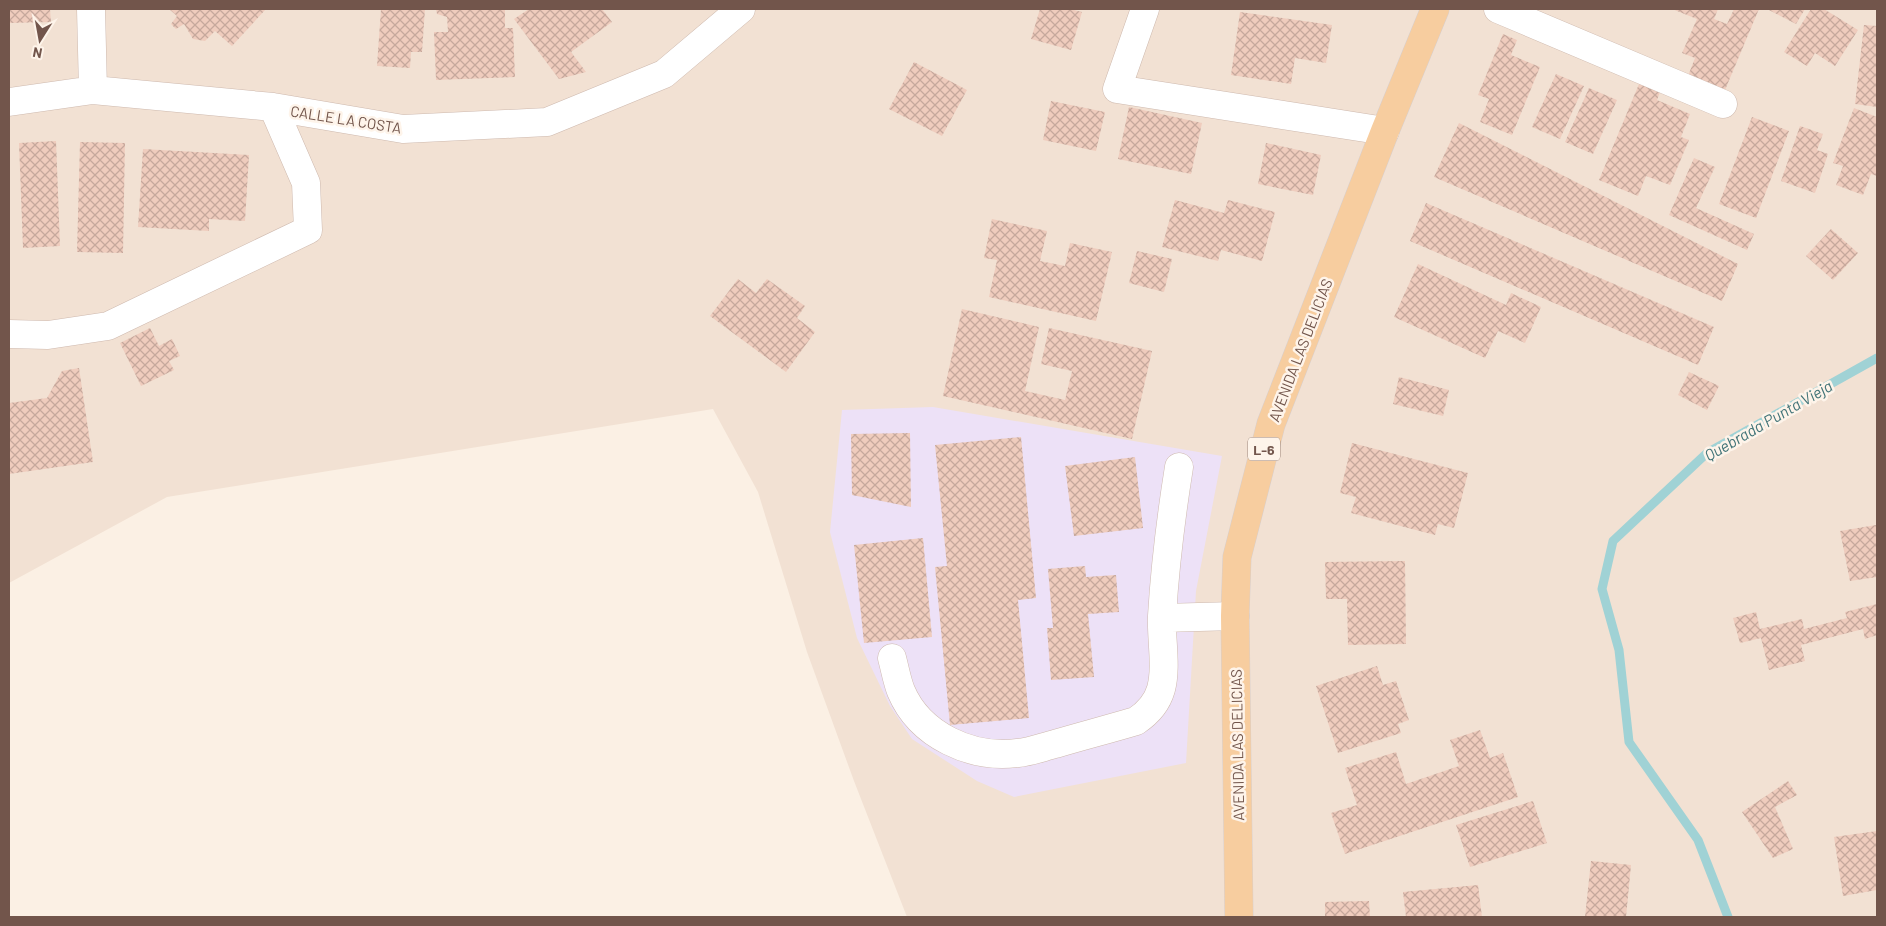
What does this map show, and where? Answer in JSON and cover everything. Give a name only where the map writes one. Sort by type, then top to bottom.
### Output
[{"type":"main road","name":"AVENIDA LAS DELICIAS","points":[[1239,917],[1235,616],[1237,556],[1271,424],[1385,131],[1435,9]]},
{"type":"street","points":[[91,9],[93,90]]},
{"type":"street","name":"CALLE LA COSTA","points":[[9,102],[93,90],[273,107],[403,129],[547,122],[664,74],[741,9]]},
{"type":"street","points":[[1145,9],[1117,89],[1385,131]]},
{"type":"street","points":[[1498,9],[1723,104]]},
{"type":"street","points":[[9,334],[48,335],[108,326],[308,230],[306,183],[273,107]]},
{"type":"street","points":[[892,658],[901,691],[910,708],[922,722],[949,742],[985,753],[1019,753],[1136,722],[1144,716],[1157,700],[1163,677],[1162,618],[1167,549],[1178,467]]},
{"type":"street","points":[[1162,618],[1235,616]]},
{"type":"shaded area","points":[[9,9],[1877,9],[1877,917],[907,917],[854,781],[807,652],[758,492],[713,409],[167,497],[9,583]]},
{"type":"shaded area","points":[[933,407],[1222,456],[1196,591],[1186,763],[1014,797],[977,781],[912,739],[890,706],[857,638],[830,532],[842,410]]},
{"type":"building","points":[[9,9],[50,9],[51,22],[9,23]]},
{"type":"building","points":[[169,9],[266,9],[232,46],[215,31],[205,41],[193,39],[184,24],[176,29],[171,24],[177,16]]},
{"type":"building","points":[[381,9],[425,9],[422,52],[411,52],[410,68],[377,66]]},
{"type":"building","points":[[436,9],[505,9],[505,28],[513,28],[515,77],[436,80],[434,32],[448,32],[447,17],[437,14]]},
{"type":"building","points":[[529,9],[602,9],[612,22],[571,52],[586,72],[559,79],[514,19]]},
{"type":"building","points":[[1040,9],[1070,9],[1082,12],[1071,50],[1031,39]]},
{"type":"building","points":[[1672,9],[1718,9],[1714,19],[1727,24],[1734,9],[1759,9],[1725,90],[1688,76],[1695,58],[1682,53],[1697,19]]},
{"type":"building","points":[[1767,9],[1805,9],[1796,24]]},
{"type":"building","points":[[1811,9],[1824,9],[1858,30],[1835,66],[1815,53],[1807,66],[1784,52]]},
{"type":"building","points":[[1240,12],[1332,25],[1326,63],[1295,58],[1291,84],[1231,75]]},
{"type":"building","points":[[1864,25],[1877,26],[1877,107],[1855,104]]},
{"type":"building","points":[[1503,34],[1517,40],[1511,55],[1540,67],[1512,135],[1480,122],[1489,99],[1478,95]]},
{"type":"building","points":[[914,62],[967,90],[942,136],[889,109]]},
{"type":"building","points":[[1556,74],[1584,86],[1560,139],[1532,127]]},
{"type":"building","points":[[1639,84],[1660,92],[1657,100],[1690,114],[1681,137],[1689,140],[1670,185],[1646,176],[1638,196],[1599,180]]},
{"type":"building","points":[[1589,88],[1617,100],[1593,154],[1565,142]]},
{"type":"building","points":[[1051,101],[1105,112],[1096,151],[1043,140]]},
{"type":"building","points":[[1129,107],[1202,123],[1191,174],[1118,159]]},
{"type":"building","points":[[1854,108],[1877,117],[1877,176],[1871,174],[1863,195],[1836,185],[1843,166],[1833,163]]},
{"type":"building","points":[[1752,117],[1789,131],[1756,218],[1719,204]]},
{"type":"building","points":[[1459,123],[1738,264],[1722,301],[1434,177]]},
{"type":"building","points":[[1800,126],[1823,134],[1817,150],[1828,154],[1815,193],[1781,181]]},
{"type":"building","points":[[56,141],[60,246],[23,248],[19,143]]},
{"type":"building","points":[[80,142],[125,143],[123,253],[77,252]]},
{"type":"building","points":[[1266,143],[1321,155],[1313,195],[1258,184]]},
{"type":"building","points":[[143,149],[249,155],[245,221],[209,219],[209,231],[138,227]]},
{"type":"building","points":[[1694,158],[1715,167],[1696,208],[1754,234],[1747,250],[1669,215]]},
{"type":"building","points":[[1175,200],[1224,213],[1228,200],[1275,212],[1262,261],[1221,250],[1218,261],[1162,247]]},
{"type":"building","points":[[1426,203],[1714,327],[1698,365],[1410,241]]},
{"type":"building","points":[[992,219],[1047,231],[1040,261],[1065,266],[1070,243],[1112,252],[1096,321],[989,297],[997,260],[984,258]]},
{"type":"building","points":[[1831,229],[1858,253],[1833,280],[1806,256]]},
{"type":"building","points":[[1137,251],[1172,259],[1164,292],[1129,283]]},
{"type":"building","points":[[1418,264],[1506,305],[1511,293],[1541,307],[1525,343],[1498,331],[1485,358],[1394,317]]},
{"type":"building","points":[[738,279],[756,293],[767,279],[805,306],[797,318],[815,332],[786,372],[710,316]]},
{"type":"building","points":[[962,309],[1039,327],[1025,391],[1065,400],[1072,371],[1041,364],[1049,328],[1152,351],[1132,439],[943,396]]},
{"type":"building","points":[[150,328],[159,346],[172,339],[180,356],[169,361],[174,370],[141,386],[120,343]]},
{"type":"building","points":[[79,368],[93,462],[9,474],[9,403],[47,398],[62,371]]},
{"type":"building","points":[[1689,372],[1719,386],[1707,410],[1678,395]]},
{"type":"building","points":[[1399,377],[1449,390],[1443,416],[1393,404]]},
{"type":"building","points":[[910,433],[911,507],[852,495],[851,434]]},
{"type":"building","points":[[1021,437],[1036,598],[1018,600],[1029,718],[950,725],[935,567],[947,566],[935,445]]},
{"type":"building","points":[[1352,443],[1468,473],[1454,528],[1438,524],[1435,535],[1351,513],[1356,497],[1340,493]]},
{"type":"building","points":[[1135,457],[1143,528],[1074,536],[1065,466]]},
{"type":"building","points":[[1876,525],[1877,577],[1850,581],[1840,531]]},
{"type":"building","points":[[923,538],[932,637],[864,643],[854,545]]},
{"type":"building","points":[[1405,561],[1406,644],[1348,645],[1347,599],[1326,599],[1325,562]]},
{"type":"building","points":[[1085,566],[1086,577],[1116,575],[1119,612],[1088,614],[1094,677],[1051,680],[1047,628],[1053,628],[1048,569]]},
{"type":"building","points":[[1877,604],[1877,635],[1865,639],[1863,629],[1801,645],[1805,661],[1769,670],[1761,638],[1740,643],[1733,618],[1756,612],[1760,629],[1802,619],[1804,629],[1847,618],[1845,612]]},
{"type":"building","points":[[1377,666],[1383,685],[1396,681],[1409,720],[1398,724],[1401,733],[1338,753],[1316,686]]},
{"type":"building","points":[[1480,730],[1490,758],[1503,753],[1518,797],[1345,854],[1331,813],[1357,805],[1345,768],[1396,752],[1406,784],[1459,766],[1450,740]]},
{"type":"building","points":[[1788,781],[1797,795],[1775,807],[1793,849],[1773,858],[1742,812]]},
{"type":"building","points":[[1533,801],[1547,843],[1470,867],[1456,825]]},
{"type":"building","points":[[1877,831],[1877,890],[1843,896],[1834,837]]},
{"type":"building","points":[[1591,861],[1631,865],[1626,917],[1585,917]]},
{"type":"building","points":[[1478,885],[1482,917],[1406,917],[1403,892]]},
{"type":"building","points":[[1369,901],[1370,917],[1325,917],[1325,902]]},
{"type":"waterway","name":"Quebrada Punta Vieja","points":[[1728,917],[1698,840],[1629,742],[1619,650],[1602,589],[1613,541],[1707,453],[1877,358]]}]
